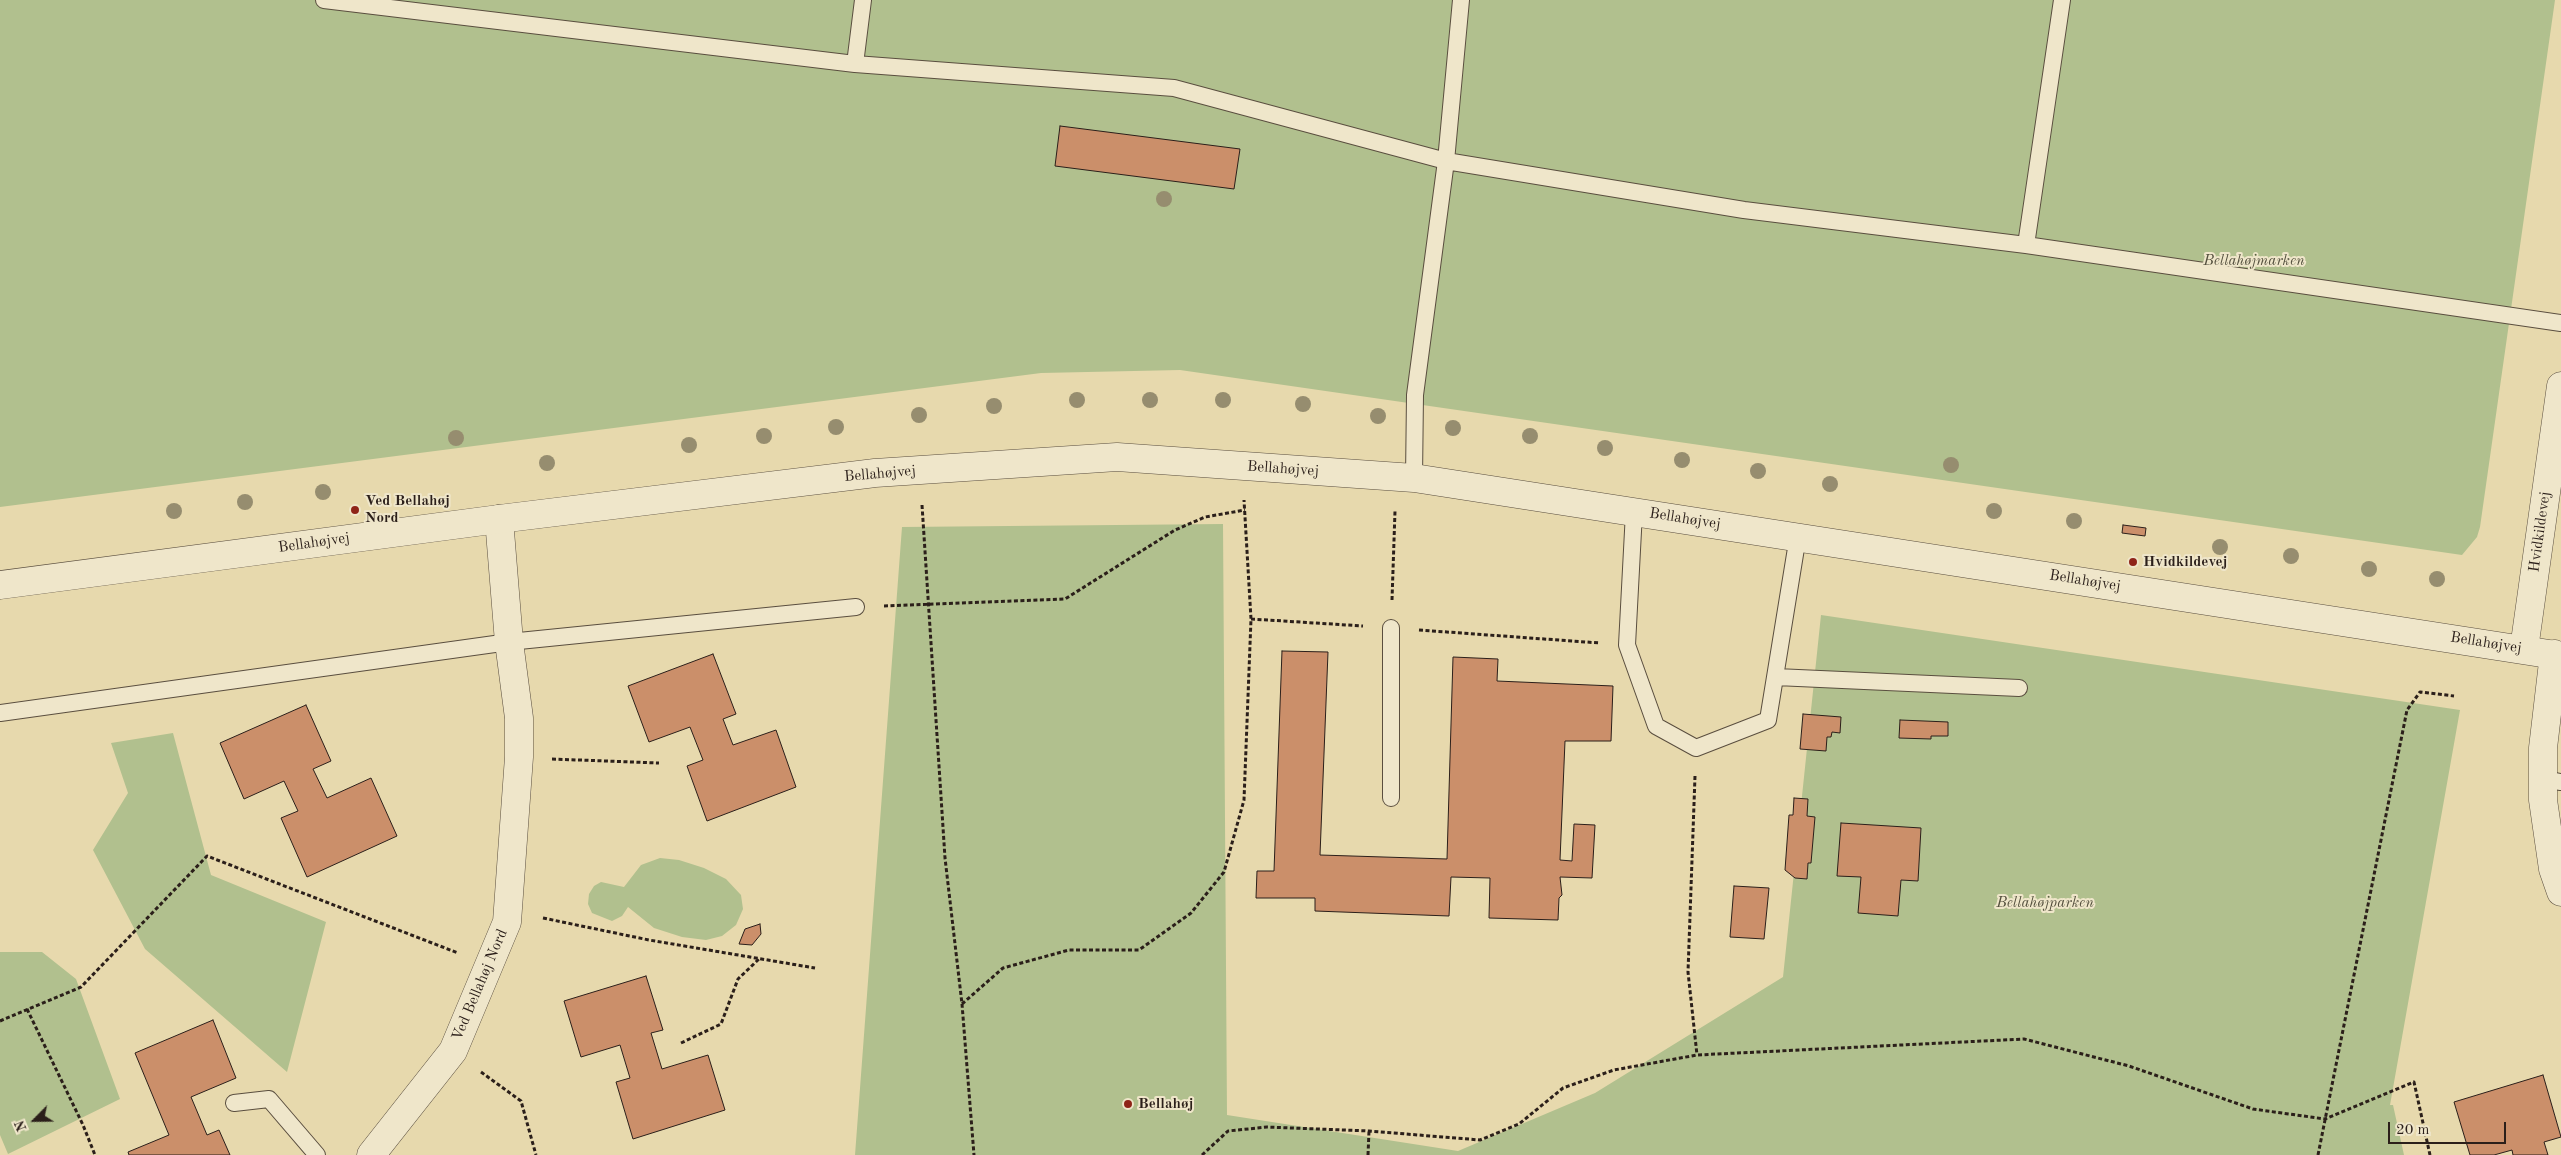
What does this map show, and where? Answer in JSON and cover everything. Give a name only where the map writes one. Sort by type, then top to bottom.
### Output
[{"type":"street","name":"Hvidkildevej","points":[[2524,649],[2561,386]]},
{"type":"street","name":"Bellahøjvej","points":[[0,585],[499,519],[875,473],[1117,456],[1414,478],[2557,655]]},
{"type":"street","name":"Ved Bellahøj Nord","points":[[371,1155],[452,1051],[507,922],[519,757],[519,718],[509,642],[499,519]]},
{"type":"street","points":[[2557,655],[2543,748],[2552,780],[2543,800],[2553,869],[2561,892]]},
{"type":"lane","points":[[324,0],[855,64],[1174,88],[1446,161],[1744,210],[2026,245],[2561,323]]},
{"type":"lane","points":[[855,64],[864,0]]},
{"type":"lane","points":[[1414,478],[1415,395],[1446,161],[1460,0]]},
{"type":"lane","points":[[2026,245],[2062,0]]},
{"type":"lane","points":[[1634,512],[1627,645],[1656,726],[1696,748],[1768,720],[1798,536]]},
{"type":"lane","points":[[0,713],[509,642],[856,607]]},
{"type":"lane","points":[[1391,798],[1392,628]]},
{"type":"lane","points":[[1776,677],[2019,688]]},
{"type":"lane","points":[[234,1103],[269,1100],[318,1155]]},
{"type":"path","points":[[962,1004],[1003,968],[1069,950],[1139,950],[1191,913],[1224,872],[1244,800],[1251,619],[1242,466]]},
{"type":"path","points":[[919,470],[946,858],[962,1004],[974,1155]]},
{"type":"path","points":[[856,607],[1065,600],[1175,530],[1205,517],[1245,510]]},
{"type":"path","points":[[1392,628],[1394,536]]},
{"type":"path","points":[[1251,619],[1627,645]]},
{"type":"path","points":[[2318,1155],[2407,710],[2420,692],[2454,696]]},
{"type":"path","points":[[1696,748],[1688,972],[1697,1055]]},
{"type":"path","points":[[519,757],[659,763]]},
{"type":"path","points":[[0,1021],[81,986],[206,856],[489,965]]},
{"type":"path","points":[[508,910],[649,940],[815,968]]},
{"type":"path","points":[[681,1043],[721,1024],[738,979],[760,958]]},
{"type":"path","points":[[28,1009],[83,1124],[94,1155]]},
{"type":"path","points":[[1202,1155],[1228,1131],[1267,1127],[1369,1131],[1480,1140],[1519,1124],[1563,1088],[1614,1070],[1697,1055],[2024,1039],[2129,1066],[2253,1110],[2325,1119],[2414,1082],[2430,1155]]},
{"type":"path","points":[[452,1051],[521,1101],[536,1155]]},
{"type":"path","points":[[1368,1155],[1369,1131]]},
{"type":"green space","name":"Bellahøjmarken","points":[[0,0],[2555,0],[2480,527],[2477,537],[2462,555],[1180,370],[1041,373],[0,507]]},
{"type":"green space","name":"Bellahøjparken","points":[[1223,524],[1227,1115],[1458,1151],[1595,1093],[1783,977],[1821,615],[2460,710],[2390,1105],[2393,1105],[2404,1155],[855,1155],[902,527]]},
{"type":"green space","points":[[173,733],[211,875],[326,922],[287,1072],[145,949],[93,850],[128,793],[111,743]]},
{"type":"green space","points":[[660,858],[679,860],[704,868],[726,879],[741,895],[743,909],[736,925],[722,936],[706,940],[682,937],[654,928],[628,907],[622,916],[612,921],[592,913],[588,904],[589,894],[594,886],[601,882],[624,887],[641,865]]},
{"type":"green space","points":[[0,952],[42,952],[76,979],[120,1099],[8,1154],[0,1135]]},
{"type":"building","points":[[1060,126],[1240,149],[1234,189],[1055,166]]},
{"type":"building","points":[[2123,525],[2146,528],[2145,536],[2122,533]]},
{"type":"building","points":[[1282,651],[1328,652],[1320,855],[1447,859],[1453,657],[1498,659],[1497,681],[1613,686],[1611,741],[1565,741],[1560,860],[1572,861],[1574,824],[1595,825],[1592,878],[1560,877],[1562,895],[1559,898],[1558,920],[1489,918],[1490,878],[1451,877],[1449,916],[1315,911],[1315,898],[1256,898],[1257,871],[1274,871]]},
{"type":"building","points":[[713,654],[736,714],[723,719],[733,745],[776,730],[796,787],[707,821],[687,766],[703,760],[690,727],[649,742],[628,686]]},
{"type":"building","points":[[306,705],[331,761],[313,769],[327,798],[371,778],[397,836],[307,877],[281,818],[298,811],[284,781],[244,799],[220,743]]},
{"type":"building","points":[[1803,714],[1841,717],[1840,733],[1832,732],[1831,737],[1827,737],[1826,751],[1800,749]]},
{"type":"building","points":[[1900,720],[1948,722],[1948,736],[1931,736],[1931,739],[1899,738]]},
{"type":"building","points":[[1794,798],[1808,799],[1807,816],[1815,817],[1811,863],[1808,863],[1807,879],[1795,878],[1785,870],[1789,815],[1793,815]]},
{"type":"building","points":[[1841,823],[1921,828],[1918,881],[1901,880],[1898,916],[1858,913],[1861,877],[1837,876]]},
{"type":"building","points":[[1734,886],[1769,888],[1764,939],[1730,937]]},
{"type":"building","points":[[760,924],[761,934],[752,945],[739,944],[745,929]]},
{"type":"building","points":[[646,976],[663,1030],[651,1033],[662,1069],[708,1055],[725,1110],[633,1139],[616,1082],[630,1078],[620,1045],[581,1057],[564,1001]]},
{"type":"building","points":[[213,1020],[236,1078],[191,1097],[207,1135],[219,1130],[230,1155],[129,1155],[128,1152],[169,1135],[135,1053]]},
{"type":"building","points":[[2543,1075],[2561,1137],[2544,1142],[2548,1155],[2513,1155],[2512,1150],[2494,1155],[2470,1155],[2454,1102]]},
{"type":"place","name":"Ved Bellahøj Nord","points":[[355,510]]},
{"type":"place","name":"Hvidkildevej","points":[[2133,562]]},
{"type":"place","name":"Bellahøj","points":[[1128,1104]]}]
